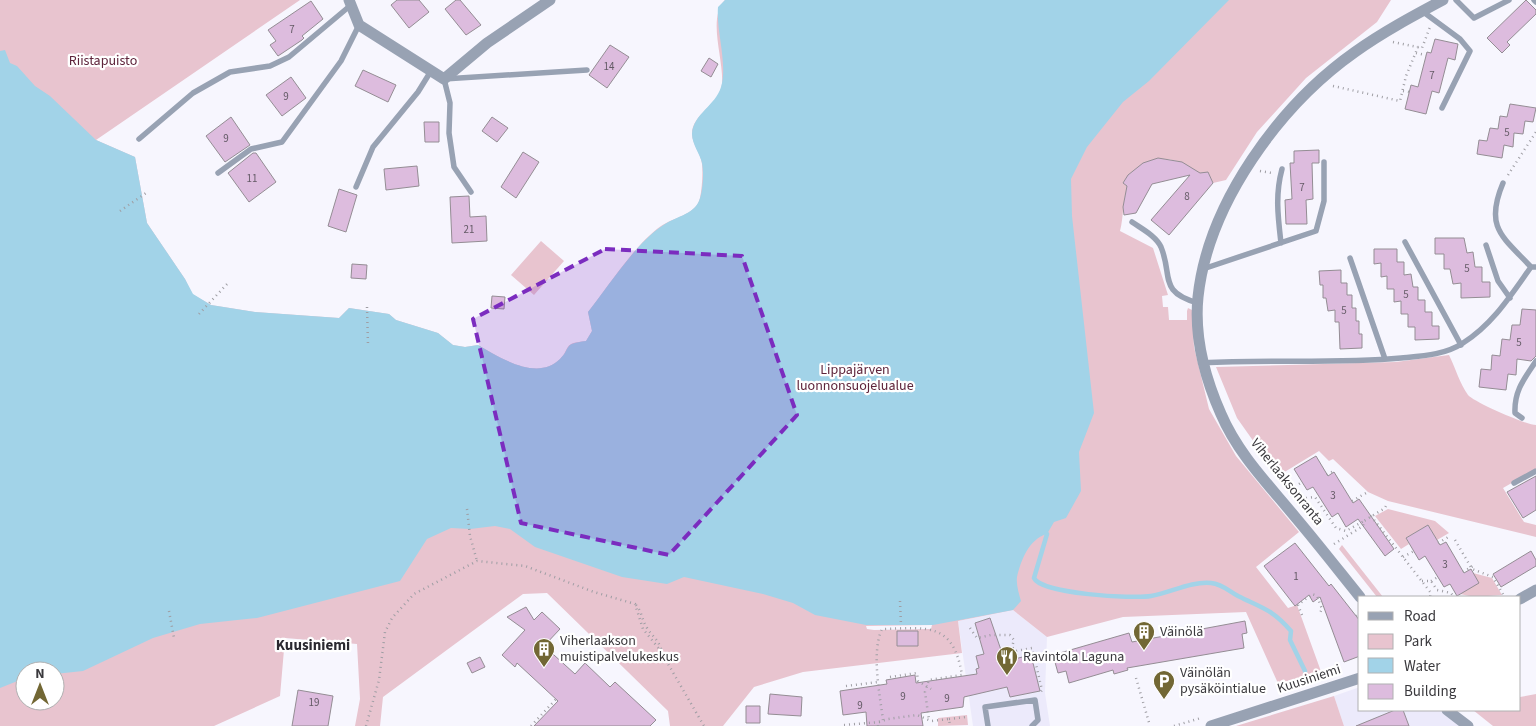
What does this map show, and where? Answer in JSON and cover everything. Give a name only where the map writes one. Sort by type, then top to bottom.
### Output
[{"type":"street","points":[[350,3],[359,25],[444,80],[488,43],[550,0]]},
{"type":"street","name":"Viherlaaksonranta","points":[[1359,596],[1245,456],[1221,416],[1203,363],[1198,303],[1203,269],[1215,227],[1248,165],[1280,124],[1328,74],[1354,52],[1387,30],[1443,0]]},
{"type":"street","points":[[1521,598],[1536,590]]},
{"type":"street","name":"Kuusiniemi","points":[[1211,726],[1358,679]]},
{"type":"street","points":[[1449,711],[1468,726]]},
{"type":"lane","points":[[1456,0],[1474,18],[1509,0]]},
{"type":"lane","points":[[139,139],[193,93],[230,72],[270,66],[289,57],[350,3]]},
{"type":"lane","points":[[1422,12],[1460,38],[1470,51],[1442,108]]},
{"type":"lane","points":[[218,173],[251,149],[282,142],[341,61],[359,25]]},
{"type":"lane","points":[[471,192],[454,167],[449,133],[450,103],[444,80],[587,70]]},
{"type":"lane","points":[[356,188],[373,148],[418,92],[431,71]]},
{"type":"lane","points":[[1203,269],[1316,231],[1324,201],[1324,162]]},
{"type":"lane","points":[[1281,243],[1276,208],[1282,169]]},
{"type":"lane","points":[[1203,363],[1385,359],[1446,351],[1461,344],[1481,331],[1534,267],[1499,233],[1496,226],[1495,215],[1498,194],[1503,183]]},
{"type":"lane","points":[[1132,222],[1151,235],[1160,247],[1168,282],[1181,298],[1198,303]]},
{"type":"lane","points":[[1405,242],[1461,344]]},
{"type":"lane","points":[[1486,245],[1498,281],[1510,298]]},
{"type":"lane","points":[[1350,258],[1385,359]]},
{"type":"lane","points":[[1522,418],[1515,412],[1514,399],[1517,388],[1536,361]]},
{"type":"lane","points":[[1514,483],[1536,471]]},
{"type":"lane","points":[[988,726],[985,707],[1035,700],[1038,720],[1032,726]]},
{"type":"path","points":[[1395,36],[1386,41],[1422,48],[1433,19]]},
{"type":"path","points":[[1336,78],[1329,85],[1400,101],[1406,76],[1418,47]]},
{"type":"path","points":[[1416,53],[1426,55]]},
{"type":"path","points":[[1403,91],[1409,92]]},
{"type":"path","points":[[1503,183],[1536,132]]},
{"type":"path","points":[[1259,164],[1254,170],[1271,173]]},
{"type":"path","points":[[120,211],[146,193]]},
{"type":"path","points":[[199,314],[228,284]]},
{"type":"path","points":[[367,307],[368,346]]},
{"type":"path","points":[[1327,475],[1335,470]]},
{"type":"path","points":[[1352,501],[1366,493]]},
{"type":"path","points":[[1306,498],[1315,497],[1336,528],[1346,531],[1385,508],[1387,504]]},
{"type":"path","points":[[467,508],[470,536],[477,562]]},
{"type":"path","points":[[1371,516],[1431,593],[1430,596]]},
{"type":"path","points":[[1332,546],[1363,526],[1364,521]]},
{"type":"path","points":[[1438,542],[1450,536]]},
{"type":"path","points":[[1328,540],[1337,551]]},
{"type":"path","points":[[1455,540],[1472,567],[1493,576],[1504,596]]},
{"type":"path","points":[[1403,557],[1414,551]]},
{"type":"path","points":[[366,726],[379,680],[385,632],[392,618],[414,594],[477,562],[525,566],[594,592],[635,604],[642,629],[662,653],[704,726]]},
{"type":"path","points":[[1464,572],[1472,567]]},
{"type":"path","points":[[1422,581],[1431,581],[1438,577]]},
{"type":"path","points":[[1431,581],[1437,590],[1451,593],[1453,596]]},
{"type":"path","points":[[1312,593],[1314,596],[1318,594]]},
{"type":"path","points":[[1302,615],[1298,605],[1312,594],[1317,596],[1322,609],[1320,613]]},
{"type":"path","points":[[900,602],[901,625]]},
{"type":"path","points":[[169,611],[174,638]]},
{"type":"path","points":[[878,726],[882,721],[878,682],[879,636],[882,630],[918,628],[942,633],[950,642],[960,662],[962,676],[929,680],[925,692],[929,720]]},
{"type":"path","points":[[970,628],[977,638],[992,635],[1010,636],[1014,640],[1012,647],[1016,652],[1032,648],[1042,690],[1035,700]]},
{"type":"path","points":[[890,677],[917,673],[918,681],[931,689]]},
{"type":"path","points":[[1136,678],[1150,726]]},
{"type":"path","points":[[846,686],[878,682]]},
{"type":"path","points":[[531,726],[558,698]]},
{"type":"path","points":[[844,726],[917,715],[929,720],[966,717]]},
{"type":"path","points":[[949,719],[950,726]]},
{"type":"highlighted area","points":[[605,249],[742,256],[797,415],[669,555],[521,523],[473,319]]},
{"type":"shaded area","points":[[1013,610],[1047,637],[1045,693],[1050,726],[973,726],[958,621]]},
{"type":"shaded area","points":[[1358,688],[1358,711],[1441,711],[1459,726],[1344,726],[1334,696]]},
{"type":"green space","name":"Lippajärven luonnonsuojelualue","points":[[0,0],[300,0],[96,140],[135,157],[147,223],[185,279],[192,294],[211,305],[255,312],[339,318],[349,308],[389,314],[396,320],[438,333],[453,345],[465,347],[478,345],[507,361],[529,368],[540,368],[551,365],[560,359],[573,343],[586,341],[592,331],[588,312],[622,266],[651,234],[666,223],[689,212],[698,204],[702,168],[692,135],[696,121],[716,98],[722,84],[717,17],[725,0],[1391,0],[1377,22],[1306,78],[1257,132],[1226,180],[1213,183],[1208,172],[1201,177],[1182,163],[1160,159],[1140,166],[1123,183],[1128,186],[1120,231],[1153,248],[1168,295],[1162,296],[1163,307],[1168,307],[1169,320],[1187,320],[1188,308],[1192,310],[1194,347],[1209,409],[1236,456],[1299,532],[1256,567],[1288,608],[1297,605],[1323,677],[1281,690],[1246,612],[1123,617],[1047,637],[1013,610],[958,621],[962,653],[803,672],[754,687],[723,726],[670,726],[668,711],[547,593],[523,594],[383,697],[380,726],[355,726],[360,699],[357,644],[285,638],[280,696],[214,726],[0,726]],"holes":[[[932,625],[931,629],[874,630],[867,629],[866,626]]]},
{"type":"green space","points":[[541,241],[564,261],[534,295],[511,275]]},
{"type":"green space","points":[[1449,355],[1468,395],[1500,413],[1536,425],[1536,469],[1503,488],[1524,522],[1536,525],[1536,537],[1388,501],[1368,492],[1333,459],[1329,461],[1319,451],[1278,476],[1237,418],[1216,367],[1396,362]]},
{"type":"green space","points":[[1388,509],[1435,521],[1449,533],[1437,540],[1428,525],[1406,538],[1409,544],[1401,549],[1375,516]]},
{"type":"green space","points":[[1342,545],[1382,596],[1376,596],[1339,549]]},
{"type":"green space","points":[[1473,573],[1492,578],[1502,595],[1469,596],[1460,594]]},
{"type":"green space","points":[[1536,694],[1536,726],[1493,726],[1474,711],[1521,711],[1521,697]]},
{"type":"green space","points":[[1334,696],[1344,726],[1236,726]]},
{"type":"green space","points":[[967,715],[968,725],[938,726],[938,718]]},
{"type":"water","name":"Lippajärven luonnonsuojelualue","points":[[725,0],[1229,0],[1149,81],[1123,102],[1087,147],[1071,179],[1072,216],[1094,413],[1079,452],[1081,491],[1066,518],[1054,522],[1047,534],[1035,540],[1027,551],[1017,577],[1021,601],[1013,610],[933,625],[866,625],[815,615],[793,603],[763,594],[684,577],[667,584],[622,577],[535,547],[510,529],[495,526],[470,529],[451,528],[427,539],[400,581],[257,618],[200,624],[153,638],[83,671],[65,673],[65,661],[15,661],[15,682],[0,688],[0,51],[5,50],[10,63],[17,66],[35,86],[50,96],[96,140],[135,157],[147,223],[193,294],[211,305],[255,312],[339,318],[349,308],[389,314],[396,320],[438,333],[453,345],[465,347],[478,345],[507,361],[529,368],[540,368],[551,365],[560,359],[570,345],[586,341],[592,331],[588,312],[623,266],[652,234],[667,223],[692,210],[699,201],[703,167],[692,134],[696,121],[718,93],[723,78],[718,7]]},
{"type":"building","points":[[397,0],[419,0],[429,12],[409,28],[391,5]]},
{"type":"building","points":[[456,0],[460,0],[481,25],[466,35],[445,9]]},
{"type":"building","points":[[1526,0],[1536,10],[1536,14],[1507,42],[1510,45],[1502,53],[1487,38]]},
{"type":"building","points":[[311,1],[323,19],[302,36],[304,38],[302,40],[278,56],[270,45],[276,41],[268,30]]},
{"type":"building","points":[[1435,39],[1458,44],[1455,60],[1448,58],[1439,93],[1432,91],[1426,114],[1405,109],[1411,85],[1418,87],[1427,52],[1431,53]]},
{"type":"building","points":[[610,45],[629,57],[607,88],[589,75]]},
{"type":"building","points":[[709,58],[718,64],[711,77],[701,71]]},
{"type":"building","points":[[363,70],[396,85],[388,102],[355,86]]},
{"type":"building","points":[[291,77],[306,98],[282,116],[266,95]]},
{"type":"building","points":[[1510,104],[1536,108],[1533,122],[1525,121],[1523,134],[1514,133],[1513,147],[1504,145],[1502,158],[1477,154],[1479,140],[1487,141],[1490,128],[1498,129],[1500,116],[1507,117]]},
{"type":"building","points":[[231,117],[250,145],[225,162],[206,136]]},
{"type":"building","points":[[492,117],[508,128],[497,142],[482,131]]},
{"type":"building","points":[[424,122],[439,122],[439,142],[425,142]]},
{"type":"building","points":[[1319,150],[1319,163],[1312,163],[1313,199],[1306,200],[1307,224],[1286,224],[1285,200],[1292,199],[1290,163],[1294,163],[1294,151]]},
{"type":"building","points":[[523,152],[539,162],[516,198],[501,187]]},
{"type":"building","points":[[253,153],[256,153],[276,182],[249,202],[228,173]]},
{"type":"building","points":[[1158,158],[1182,162],[1200,173],[1208,172],[1213,183],[1169,235],[1151,220],[1190,175],[1152,184],[1136,213],[1124,215],[1123,207],[1127,186],[1123,183],[1128,175],[1143,163]]},
{"type":"building","points":[[417,166],[419,186],[386,190],[384,169]]},
{"type":"building","points":[[339,189],[357,195],[346,232],[328,226]]},
{"type":"building","points":[[469,196],[470,217],[486,216],[487,241],[452,243],[450,197]]},
{"type":"building","points":[[1435,238],[1464,238],[1467,253],[1473,252],[1475,267],[1482,267],[1482,282],[1490,282],[1490,297],[1461,298],[1461,283],[1453,284],[1450,269],[1444,269],[1444,254],[1435,254]]},
{"type":"building","points":[[1374,249],[1397,249],[1397,262],[1404,262],[1404,275],[1411,274],[1413,287],[1418,287],[1418,300],[1425,300],[1425,312],[1432,312],[1432,326],[1439,326],[1439,339],[1415,340],[1415,327],[1408,327],[1408,314],[1401,314],[1401,301],[1394,302],[1394,289],[1387,289],[1387,276],[1381,277],[1381,263],[1374,264]]},
{"type":"building","points":[[352,264],[367,265],[366,279],[351,278]]},
{"type":"building","points":[[1341,270],[1341,283],[1347,283],[1347,295],[1352,295],[1352,308],[1356,308],[1359,334],[1362,334],[1362,348],[1340,349],[1339,322],[1335,322],[1335,310],[1328,311],[1326,298],[1323,298],[1323,285],[1320,285],[1319,271]]},
{"type":"building","points":[[492,296],[505,297],[504,309],[491,308]]},
{"type":"building","points":[[1522,309],[1536,310],[1536,356],[1531,361],[1517,359],[1516,375],[1508,374],[1506,390],[1479,387],[1481,369],[1491,370],[1492,355],[1500,356],[1502,339],[1510,340],[1512,325],[1520,325]]},
{"type":"building","points":[[1316,456],[1328,476],[1334,472],[1353,503],[1359,499],[1394,549],[1385,556],[1358,519],[1346,527],[1338,513],[1332,517],[1313,487],[1307,490],[1294,469]]},
{"type":"building","points":[[1536,476],[1536,510],[1523,518],[1507,492]]},
{"type":"building","points":[[1428,525],[1440,545],[1446,542],[1464,573],[1471,569],[1479,583],[1457,596],[1450,584],[1444,587],[1425,556],[1419,560],[1406,538]]},
{"type":"building","points":[[1295,543],[1358,618],[1358,657],[1344,662],[1320,597],[1313,602],[1309,595],[1295,606],[1264,566]]},
{"type":"building","points":[[1531,551],[1536,560],[1536,566],[1501,587],[1493,574]]},
{"type":"building","name":"Viherlaakson muistipalvelukeskus","points":[[526,607],[534,620],[542,612],[560,629],[544,646],[575,674],[585,663],[610,687],[615,682],[656,720],[650,726],[534,726],[558,701],[517,663],[515,667],[502,655],[525,630],[507,617]]},
{"type":"building","points":[[990,618],[1001,650],[1007,648],[1010,660],[1031,655],[1040,691],[1010,697],[1007,687],[964,697],[963,707],[921,713],[923,726],[867,726],[866,712],[843,715],[840,691],[887,684],[886,680],[915,675],[916,683],[977,674],[976,669],[979,668],[976,656],[984,654],[975,623]]},
{"type":"building","name":"Väinölä","points":[[1245,621],[1247,633],[1242,634],[1244,648],[1127,668],[1128,670],[1114,674],[1113,670],[1069,683],[1066,671],[1058,673],[1053,655],[1129,633],[1132,642]]},
{"type":"building","points":[[897,631],[918,631],[918,646],[897,646]]},
{"type":"building","points":[[480,657],[485,667],[472,673],[467,663]]},
{"type":"building","points":[[298,690],[333,696],[328,726],[292,726]]},
{"type":"building","points":[[770,694],[802,697],[801,716],[768,714]]},
{"type":"building","points":[[746,706],[760,706],[760,723],[746,723]]},
{"type":"building","points":[[1393,711],[1403,711],[1409,726],[1356,726]]},
{"type":"waterway","points":[[1047,534],[1034,578],[1040,583],[1069,592],[1126,597],[1151,596],[1188,585],[1203,583],[1219,585],[1278,618],[1291,631],[1290,640],[1305,671]]},
{"type":"place","name":"Väinölä","points":[[1144,651]]},
{"type":"place","name":"Viherlaakson muistipalvelukeskus","points":[[544,668]]},
{"type":"place","name":"Ravintola Laguna","points":[[1007,676]]},
{"type":"place","name":"Väinölän pysäköintialue","points":[[1164,700]]},
{"type":"district","name":"Kuusiniemi","points":[[313,645]]},
{"type":"park label","name":"Riistapuisto","points":[[103,61]]}]
